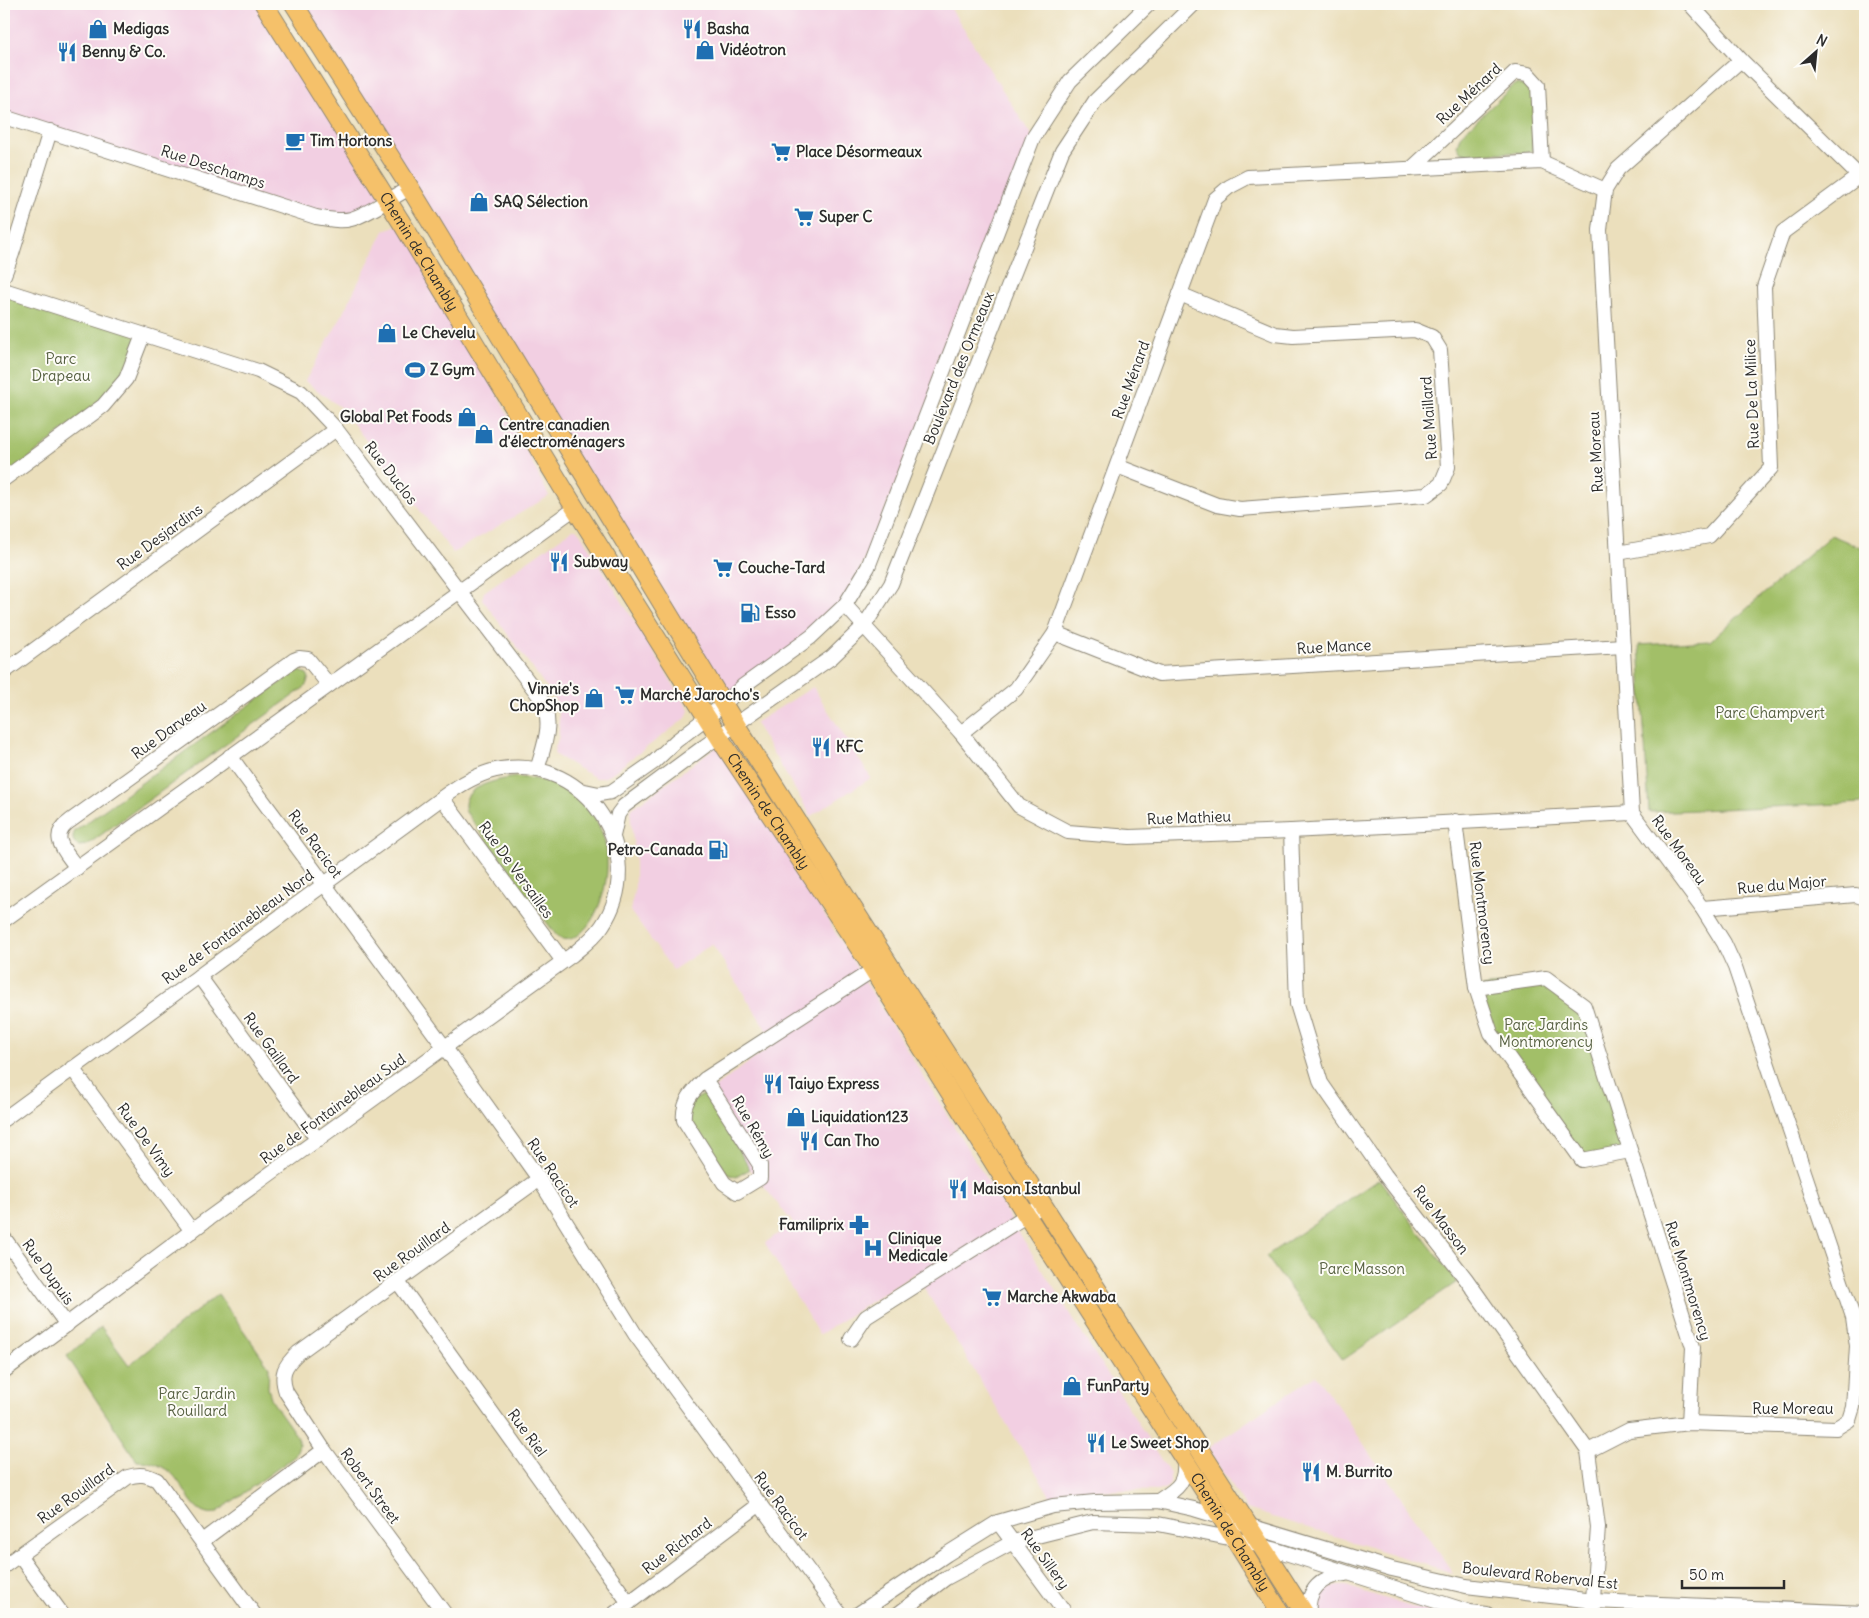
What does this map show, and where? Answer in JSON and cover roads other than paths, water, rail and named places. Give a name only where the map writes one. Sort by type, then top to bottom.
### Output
[{"type":"main road","name":"Chemin de Chambly","points":[[264,4],[719,736],[880,965],[1043,1205],[1305,1614]]},
{"type":"main road","name":"Chemin de Chambly","points":[[294,4],[410,188],[736,725],[880,965],[1027,1216],[1184,1458],[1281,1614]]},
{"type":"street","name":"Boulevard des Ormeaux","points":[[580,790],[599,794],[611,792],[618,788],[654,762],[682,736],[723,706],[743,686],[811,637],[845,605],[868,566],[1033,138],[1070,81],[1149,4]]},
{"type":"street","name":"Boulevard des Ormeaux","points":[[613,836],[618,814],[624,806],[719,736],[832,657],[864,626],[891,584],[1062,151],[1095,101],[1194,4]]},
{"type":"street","points":[[1690,4],[1741,60],[1862,177]]},
{"type":"street","name":"Rue Moreau","points":[[1588,1450],[1629,1430],[1689,1423],[1836,1428],[1849,1420],[1854,1407],[1857,1346],[1853,1317],[1735,967],[1724,943],[1702,908],[1632,813],[1600,230],[1605,190],[1618,169],[1741,60]]},
{"type":"street","name":"Rue Ménard","points":[[1411,169],[1515,72],[1528,74],[1538,85],[1542,162]]},
{"type":"street","name":"Rue Deschamps","points":[[4,117],[316,217],[333,220],[350,219],[363,214],[410,188]]},
{"type":"street","points":[[4,275],[50,132]]},
{"type":"street","name":"Rue Ménard","points":[[961,733],[1016,689],[1055,634],[1215,200],[1230,187],[1248,177],[1542,162],[1605,190]]},
{"type":"street","name":"Rue De La Milice","points":[[1618,553],[1709,536],[1771,468],[1764,288],[1783,232],[1862,177]]},
{"type":"street","name":"Rue Duclos","points":[[4,290],[258,371],[301,392],[336,429],[544,703],[547,710],[549,727],[537,770]]},
{"type":"street","name":"Rue Maillard","points":[[1117,466],[1217,505],[1240,509],[1426,495],[1440,484],[1448,467],[1440,350],[1432,337],[1415,330],[1293,336],[1275,334],[1180,294]]},
{"type":"street","points":[[4,479],[103,406],[126,379],[143,335]]},
{"type":"street","name":"Rue Desjardins","points":[[4,672],[336,429]]},
{"type":"street","points":[[4,920],[576,508]]},
{"type":"street","name":"Rue Mathieu","points":[[845,605],[961,733],[1019,806],[1068,832],[1130,837],[1291,831],[1632,813]]},
{"type":"street","name":"Rue Mance","points":[[1055,634],[1159,674],[1623,646]]},
{"type":"street","name":"Rue Darveau","points":[[77,868],[58,834],[64,825],[294,660],[299,658],[308,659],[329,685]]},
{"type":"street","name":"Rue Racicot","points":[[230,756],[539,1179],[635,1334],[840,1614]]},
{"type":"street","name":"Rue de Fontainebleau Nord","points":[[4,1119],[468,780],[491,771],[512,768],[537,770],[563,779],[580,790]]},
{"type":"street","points":[[580,790],[588,796],[603,817],[613,836]]},
{"type":"street","name":"Rue De Versailles","points":[[442,798],[563,962]]},
{"type":"street","name":"Rue Montmorency","points":[[1455,821],[1476,988],[1491,1032],[1582,1160],[1630,1151]]},
{"type":"street","name":"Rue Masson","points":[[1291,831],[1297,1004],[1321,1083],[1385,1174],[1466,1280],[1588,1450],[1598,1527],[1593,1608]]},
{"type":"street","name":"Rue de Fontainebleau Sud","points":[[4,1371],[192,1231],[563,962],[597,932],[612,907],[618,885],[620,866],[613,836]]},
{"type":"street","name":"Rue du Major","points":[[1702,908],[1856,895],[1865,898]]},
{"type":"street","name":"Rue Rémy","points":[[706,1079],[760,1165],[760,1178],[738,1192],[724,1183],[684,1120],[683,1112],[685,1105],[692,1092],[706,1079],[880,965]]},
{"type":"street","name":"Rue Gaillard","points":[[199,976],[318,1140]]},
{"type":"street","name":"Rue Montmorency","points":[[1476,988],[1546,978],[1584,1006],[1693,1347],[1689,1423]]},
{"type":"street","name":"Rue De Vimy","points":[[72,1068],[192,1231]]},
{"type":"street","name":"Rue Rouillard","points":[[284,1371],[289,1362],[298,1353],[539,1179]]},
{"type":"street","points":[[851,1339],[866,1317],[1043,1205]]},
{"type":"street","name":"Rue Dupuis","points":[[4,1238],[67,1325]]},
{"type":"street","name":"Rue Riel","points":[[398,1282],[629,1603]]},
{"type":"street","name":"Robert Street","points":[[284,1371],[283,1382],[286,1392],[324,1450],[445,1614]]},
{"type":"street","points":[[254,1614],[202,1541],[324,1450]]},
{"type":"street","points":[[1158,1501],[1179,1486],[1185,1474],[1184,1458]]},
{"type":"street","name":"Rue Rouillard","points":[[4,1566],[128,1477],[136,1474],[146,1475],[157,1480],[202,1541]]},
{"type":"street","name":"Boulevard Roberval Est","points":[[858,1614],[998,1522],[1053,1506],[1095,1502],[1158,1501],[1221,1518],[1392,1570],[1466,1586],[1593,1608],[1865,1613]]},
{"type":"street","name":"Rue Richard","points":[[614,1614],[760,1504]]},
{"type":"street","name":"Rue Sillery","points":[[998,1522],[1066,1614]]},
{"type":"street","points":[[898,1614],[946,1578],[1013,1542],[1093,1522],[1158,1524],[1234,1539],[1462,1609],[1487,1614]]},
{"type":"street","points":[[19,1555],[62,1614]]},
{"type":"street","points":[[1309,1614],[1309,1599],[1316,1587],[1331,1575],[1347,1573]]},
{"type":"street","points":[[1462,1609],[1466,1586]]},
{"type":"place","name":"Medigas","points":[[98,29]]},
{"type":"place","name":"Basha","points":[[692,29]]},
{"type":"place","name":"Vidéotron","points":[[705,50]]},
{"type":"place","name":"Benny & Co.","points":[[67,52]]},
{"type":"place","name":"Tim Hortons","points":[[295,141]]},
{"type":"place","name":"Place Désormeaux","points":[[781,152]]},
{"type":"place","name":"SAQ Sélection","points":[[479,202]]},
{"type":"place","name":"Super C","points":[[804,217]]},
{"type":"place","name":"Le Chevelu","points":[[387,333]]},
{"type":"place","name":"Z Gym","points":[[415,370]]},
{"type":"place","name":"Global Pet Foods","points":[[467,417]]},
{"type":"place","name":"Centre canadien d'électroménagers","points":[[484,434]]},
{"type":"place","name":"Subway","points":[[559,562]]},
{"type":"place","name":"Couche-Tard","points":[[723,568]]},
{"type":"place","name":"Esso","points":[[750,613]]},
{"type":"place","name":"Marché Jarocho's","points":[[625,695]]},
{"type":"place","name":"Vinnie's ChopShop","points":[[594,698]]},
{"type":"place","name":"KFC","points":[[821,747]]},
{"type":"place","name":"Petro-Canada","points":[[718,850]]},
{"type":"place","name":"Taiyo Express","points":[[773,1084]]},
{"type":"place","name":"Liquidation123","points":[[796,1117]]},
{"type":"place","name":"Can Tho","points":[[809,1141]]},
{"type":"place","name":"Maison Istanbul","points":[[958,1189]]},
{"type":"place","name":"Familiprix","points":[[859,1225]]},
{"type":"place","name":"Clinique Medicale","points":[[873,1248]]},
{"type":"place","name":"Marche Akwaba","points":[[992,1297]]},
{"type":"place","name":"FunParty","points":[[1072,1386]]},
{"type":"place","name":"Le Sweet Shop","points":[[1096,1443]]},
{"type":"place","name":"M. Burrito","points":[[1311,1472]]},
{"type":"park label","name":"Parc Drapeau","points":[[61,368]]},
{"type":"park label","name":"Parc Champvert","points":[[1770,713]]},
{"type":"park label","name":"Parc Jardins Montmorency","points":[[1546,1034]]},
{"type":"park label","name":"Parc Masson","points":[[1362,1269]]},
{"type":"park label","name":"Parc Jardin Rouillard","points":[[197,1402]]}]
